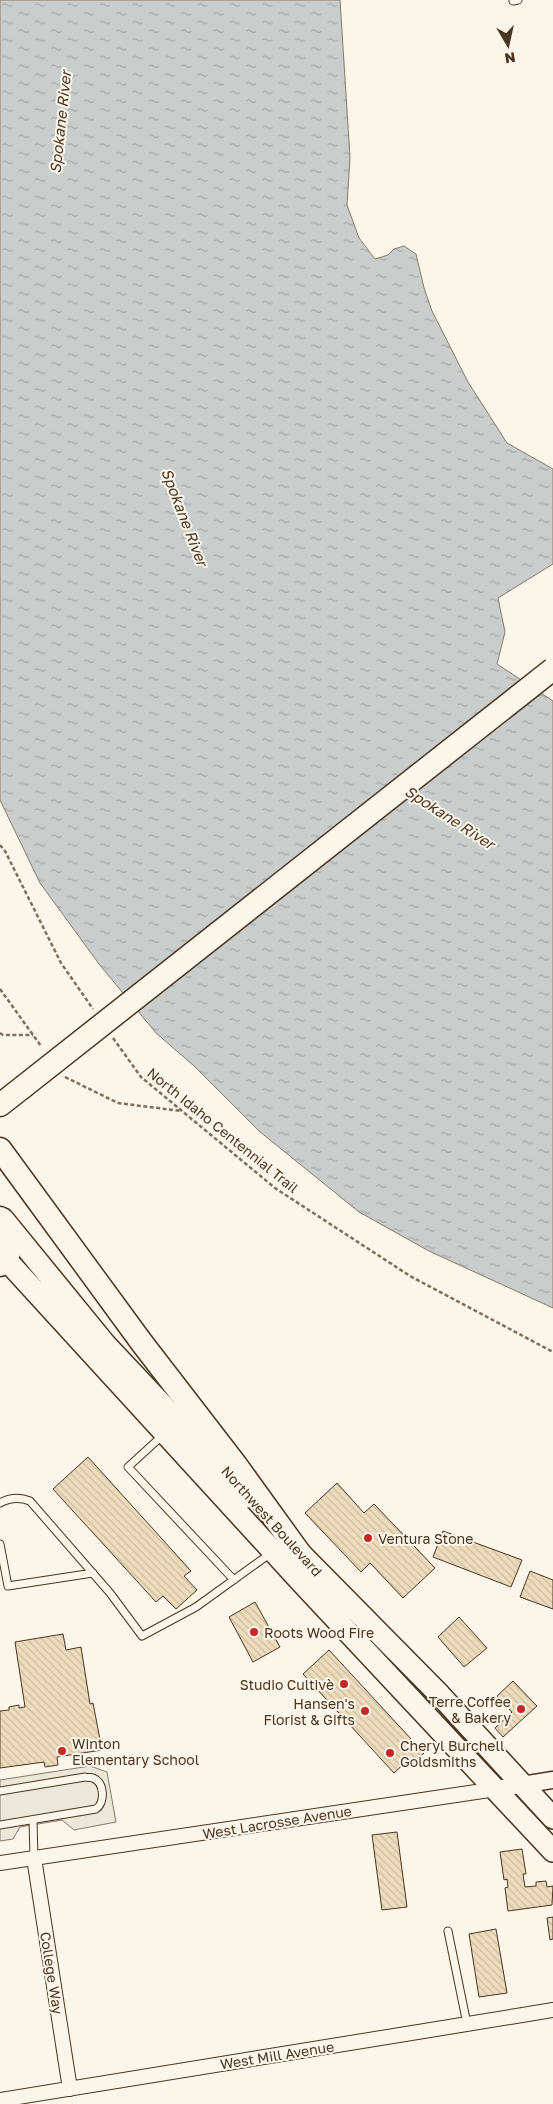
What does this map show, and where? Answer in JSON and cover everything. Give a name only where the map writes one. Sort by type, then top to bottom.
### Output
[{"type":"highway","points":[[0,1106],[553,669]]},
{"type":"highway","points":[[0,1149],[301,1555]]},
{"type":"highway","points":[[0,1217],[10,1243],[10,1253],[2,1259]]},
{"type":"main road","name":"Northwest Boulevard","points":[[0,1217],[105,1344],[219,1464],[301,1555],[440,1695],[553,1818]]},
{"type":"main road","name":"Northwest Boulevard","points":[[2,1259],[553,1851]]},
{"type":"street","name":"West Lacrosse Avenue","points":[[0,1863],[553,1780]]},
{"type":"street","name":"College Way","points":[[34,1858],[70,2089]]},
{"type":"street","name":"West Mill Avenue","points":[[0,2100],[553,2010]]},
{"type":"lane","points":[[165,1433],[128,1468],[234,1580]]},
{"type":"lane","points":[[0,1504],[6,1500],[17,1498],[30,1501],[93,1573],[142,1636],[196,1607],[273,1551]]},
{"type":"lane","points":[[0,1544],[8,1586],[93,1573]]},
{"type":"lane","points":[[0,1791],[85,1777],[94,1779],[100,1785],[103,1800],[101,1806],[96,1809],[0,1825]]},
{"type":"lane","points":[[33,1820],[34,1858]]},
{"type":"lane","points":[[448,1931],[467,2024]]},
{"type":"path","points":[[0,845],[5,851],[61,964],[93,1009]]},
{"type":"path","points":[[0,989],[41,1046]]},
{"type":"path","name":"North Idaho Centennial Trail","points":[[109,1032],[141,1077],[275,1188],[410,1276],[553,1352]]},
{"type":"path","points":[[0,1033],[4,1035],[33,1035]]},
{"type":"path","points":[[64,1076],[70,1081],[118,1103],[182,1112]]},
{"type":"shaded area","points":[[90,1766],[107,1772],[116,1822],[74,1830],[62,1820],[20,1827],[13,1839],[0,1841],[0,1780]]},
{"type":"water","name":"Spokane River","points":[[0,0],[340,0],[350,157],[347,205],[359,238],[375,259],[388,255],[394,249],[404,246],[416,254],[432,311],[468,382],[507,443],[553,469],[553,564],[498,598],[505,632],[497,664],[553,701],[553,1308],[429,1251],[359,1212],[259,1131],[193,1065],[156,1033],[99,964],[40,883],[0,800]]},
{"type":"building","points":[[88,1457],[191,1571],[184,1576],[197,1590],[176,1609],[163,1596],[156,1602],[53,1489]]},
{"type":"building","name":"Ventura Stone","points":[[337,1483],[364,1513],[374,1504],[435,1568],[403,1598],[370,1563],[361,1572],[305,1513]]},
{"type":"building","points":[[443,1531],[522,1560],[511,1587],[433,1557]]},
{"type":"building","points":[[530,1571],[553,1580],[553,1609],[520,1597]]},
{"type":"building","name":"Roots Wood Fire","points":[[255,1602],[280,1647],[253,1662],[229,1617]]},
{"type":"building","points":[[459,1617],[487,1648],[464,1667],[438,1637]]},
{"type":"building","points":[[63,1634],[66,1650],[81,1647],[90,1704],[93,1703],[102,1750],[57,1757],[58,1765],[45,1767],[44,1762],[0,1768],[0,1711],[9,1710],[9,1707],[19,1705],[19,1708],[25,1707],[15,1642]]},
{"type":"building","points":[[329,1650],[424,1753],[413,1763],[409,1759],[394,1773],[303,1674]]},
{"type":"building","name":"Terre Coffee & Bakery","points":[[513,1681],[537,1706],[503,1737],[495,1728],[512,1712],[497,1696]]},
{"type":"building","points":[[397,1832],[407,1907],[382,1910],[372,1835]]},
{"type":"building","points":[[522,1849],[526,1874],[523,1874],[525,1887],[536,1886],[536,1882],[546,1881],[547,1887],[553,1886],[552,1905],[508,1911],[505,1888],[508,1887],[507,1879],[504,1880],[500,1852]]},
{"type":"building","points":[[553,1917],[553,1939],[550,1940],[547,1918]]},
{"type":"building","points":[[496,1929],[507,1993],[479,1997],[469,1934]]},
{"type":"place","name":"Ventura Stone","points":[[368,1538]]},
{"type":"place","name":"Roots Wood Fire","points":[[254,1632]]},
{"type":"place","name":"Studio Cultivè","points":[[344,1684]]},
{"type":"place","name":"Terre Coffee & Bakery","points":[[521,1709]]},
{"type":"place","name":"Hansen's Florist & Gifts","points":[[365,1711]]},
{"type":"place","name":"Winton Elementary School","points":[[62,1751]]},
{"type":"place","name":"Cheryl Burchell Goldsmiths","points":[[390,1753]]}]
